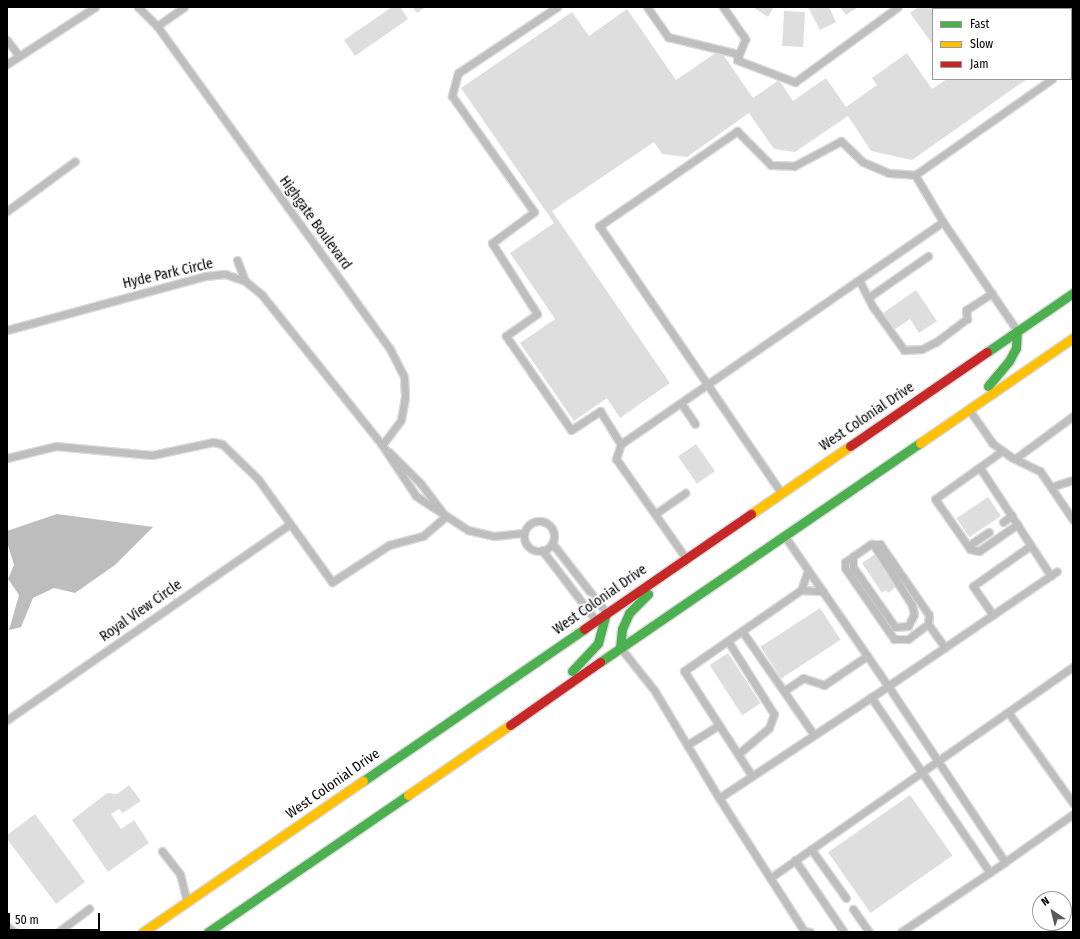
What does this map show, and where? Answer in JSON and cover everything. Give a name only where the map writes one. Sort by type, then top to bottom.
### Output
[{"type":"highway","name":"West Colonial Drive","points":[[143,932],[606,612],[1073,293]]},
{"type":"highway","points":[[968,408],[1009,361],[1016,348],[1017,331]]},
{"type":"highway","points":[[208,932],[541,704],[968,408],[1073,338]]},
{"type":"highway","points":[[620,648],[622,629],[629,613],[682,560]]},
{"type":"highway","points":[[541,704],[598,643],[606,612]]},
{"type":"highway","points":[[154,932],[187,902]]},
{"type":"lane","points":[[7,64],[95,7]]},
{"type":"lane","name":"Highgate Boulevard","points":[[138,7],[157,26],[390,349],[404,377],[405,397],[401,420],[382,445]]},
{"type":"lane","points":[[157,26],[184,7]]},
{"type":"lane","points":[[557,7],[458,73],[452,96],[534,212],[492,242],[537,314],[506,336],[571,430],[600,411],[621,444]]},
{"type":"lane","points":[[647,7],[668,37],[739,54]]},
{"type":"lane","points":[[723,7],[745,39],[736,60],[795,82],[898,7]]},
{"type":"lane","points":[[7,40],[18,56]]},
{"type":"lane","points":[[781,492],[600,226],[737,131],[770,164],[794,166],[841,141],[863,162],[889,173],[915,175],[1051,80]]},
{"type":"lane","points":[[7,211],[75,161]]},
{"type":"lane","points":[[915,175],[943,222],[1017,331]]},
{"type":"lane","points":[[682,560],[655,514],[616,459],[621,444],[943,222]]},
{"type":"lane","points":[[869,297],[928,256]]},
{"type":"lane","points":[[237,260],[245,281]]},
{"type":"lane","name":"Hyde Park Circle","points":[[7,330],[206,276],[225,274],[245,281],[262,295],[382,445],[416,496],[468,530],[494,536],[524,533]]},
{"type":"lane","points":[[859,280],[890,332],[904,350],[922,349],[936,342],[966,319],[966,310],[992,293]]},
{"type":"lane","points":[[681,403],[695,424]]},
{"type":"lane","points":[[968,408],[992,443],[1002,451],[1040,471],[1073,520]]},
{"type":"lane","points":[[1016,458],[1073,416]]},
{"type":"lane","points":[[7,458],[56,446],[152,455],[213,442],[230,451],[258,479],[332,582],[389,545],[423,536],[446,516]]},
{"type":"lane","name":"Hyde Park Circle","points":[[382,445],[420,484],[446,516]]},
{"type":"lane","points":[[1002,451],[935,499],[968,546],[979,550],[1018,524]]},
{"type":"lane","points":[[980,468],[1018,524],[1030,546],[1050,576]]},
{"type":"lane","points":[[1051,487],[1073,480]]},
{"type":"lane","points":[[655,514],[685,493]]},
{"type":"lane","points":[[1002,522],[1012,515]]},
{"type":"lane","points":[[595,620],[542,550],[528,547],[524,533],[534,522],[544,522],[552,528],[552,543],[606,612]]},
{"type":"lane","name":"Royal View Circle","points":[[7,720],[290,524]]},
{"type":"lane","points":[[968,546],[989,532]]},
{"type":"lane","points":[[784,535],[888,686],[1006,862]]},
{"type":"lane","points":[[542,550],[552,543]]},
{"type":"lane","points":[[853,556],[853,567],[895,627],[908,626],[914,614],[912,605],[873,544]]},
{"type":"lane","points":[[928,624],[908,639],[894,639],[845,568],[844,562],[873,544],[880,544],[928,615],[928,624],[945,647]]},
{"type":"lane","points":[[993,615],[973,586],[1030,546]]},
{"type":"lane","points":[[752,776],[684,671],[801,590],[808,570]]},
{"type":"lane","points":[[719,798],[888,686],[1057,571]]},
{"type":"lane","points":[[801,590],[823,591]]},
{"type":"lane","points":[[742,631],[814,735]]},
{"type":"lane","points":[[728,641],[774,714],[768,728],[738,754]]},
{"type":"lane","points":[[620,648],[654,690],[719,798],[804,931],[810,932]]},
{"type":"lane","points":[[784,691],[803,678],[824,685],[867,656]]},
{"type":"lane","points":[[770,878],[939,762],[1073,667]]},
{"type":"lane","points":[[871,697],[990,873]]},
{"type":"lane","points":[[1008,712],[1073,803]]},
{"type":"lane","points":[[687,745],[719,725]]},
{"type":"lane","points":[[901,932],[990,873],[1073,814]]},
{"type":"lane","points":[[811,849],[846,898]]},
{"type":"lane","points":[[162,851],[180,874],[187,902]]},
{"type":"lane","points":[[796,860],[844,932]]},
{"type":"lane","points":[[58,932],[89,909]]},
{"type":"lane","points":[[853,909],[869,932]]},
{"type":"lane","points":[[7,926],[14,932]]},
{"type":"shaded area","points":[[57,514],[153,527],[115,565],[75,593],[54,588],[33,598],[21,627],[9,630],[19,595],[8,579],[14,565],[7,542],[7,531]]},
{"type":"building","points":[[392,7],[400,7],[408,19],[355,56],[344,40]]},
{"type":"building","points":[[412,7],[426,7],[417,13]]},
{"type":"building","points":[[753,7],[774,7],[768,17]]},
{"type":"building","points":[[808,7],[829,7],[836,22],[820,30]]},
{"type":"building","points":[[840,7],[858,7],[846,15]]},
{"type":"building","points":[[918,7],[1064,8],[932,8],[932,44],[910,13]]},
{"type":"building","points":[[627,9],[676,80],[720,50],[753,98],[779,80],[793,101],[826,78],[846,107],[877,85],[872,78],[907,53],[932,89],[946,80],[1026,80],[912,160],[871,151],[848,116],[795,152],[774,149],[749,113],[687,157],[662,154],[654,142],[552,211],[670,383],[620,418],[607,398],[574,421],[520,343],[555,319],[510,253],[554,223],[461,88],[572,12],[589,36]]},
{"type":"building","points":[[784,11],[805,12],[803,47],[782,46]]},
{"type":"building","points":[[916,290],[937,321],[919,333],[910,319],[891,332],[880,315]]},
{"type":"building","points":[[696,444],[715,471],[697,484],[678,457]]},
{"type":"building","points":[[988,497],[1001,516],[969,537],[956,518]]},
{"type":"building","points":[[877,553],[897,586],[888,593],[886,590],[882,593],[862,563]]},
{"type":"building","points":[[820,608],[841,640],[781,679],[760,647]]},
{"type":"building","points":[[728,653],[761,703],[742,715],[710,665]]},
{"type":"building","points":[[129,785],[141,801],[123,813],[119,809],[111,814],[121,829],[134,820],[149,843],[108,872],[72,820],[107,793],[117,794]]},
{"type":"building","points":[[910,795],[952,856],[871,913],[828,852]]},
{"type":"building","points":[[35,814],[85,882],[56,904],[7,839],[7,835]]},
{"type":"traffic: fast","points":[[987,352],[1073,293]]},
{"type":"traffic: fast","points":[[988,386],[1009,361],[1016,348],[1017,331]]},
{"type":"traffic: fast","points":[[600,662],[920,443]]},
{"type":"traffic: fast","points":[[620,648],[622,629],[629,613],[648,594]]},
{"type":"traffic: fast","points":[[572,671],[598,643],[606,613]]},
{"type":"traffic: fast","points":[[363,781],[584,629]]},
{"type":"traffic: fast","points":[[208,932],[408,795]]},
{"type":"traffic: slow","points":[[920,443],[1073,338]]},
{"type":"traffic: slow","points":[[751,514],[850,446]]},
{"type":"traffic: slow","points":[[408,795],[510,725]]},
{"type":"traffic: slow","points":[[143,932],[363,781]]},
{"type":"traffic: jam","points":[[850,446],[987,352]]},
{"type":"traffic: jam","points":[[584,629],[751,514]]},
{"type":"traffic: jam","points":[[510,725],[600,662]]}]
